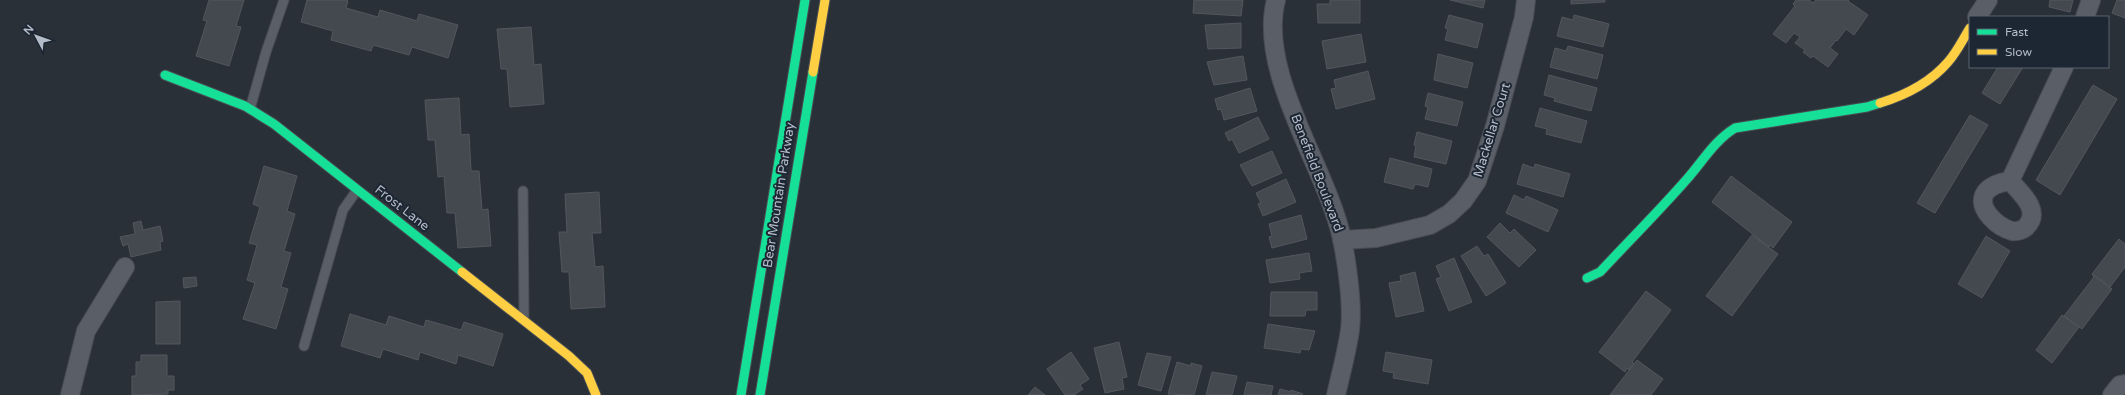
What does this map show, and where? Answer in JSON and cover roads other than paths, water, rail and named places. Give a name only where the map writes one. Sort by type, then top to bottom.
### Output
[{"type":"main road","name":"Bear Mountain Parkway","points":[[741,395],[805,0]]},
{"type":"main road","name":"Bear Mountain Parkway","points":[[760,395],[825,0]]},
{"type":"main road","points":[[1588,278],[1600,272],[1689,176],[1712,146],[1724,134],[1735,128],[1867,107],[1903,96],[1923,84],[1948,62],[1969,30]]},
{"type":"main road","name":"Frost Lane","points":[[166,75],[250,110],[274,124],[570,356],[587,373],[596,395]]},
{"type":"street","name":"Benefield Boulevard","points":[[1276,0],[1273,36],[1280,78],[1335,216],[1342,240],[1349,296],[1350,329],[1336,395]]},
{"type":"street","name":"Mackellar Court","points":[[1342,240],[1376,238],[1430,225],[1450,214],[1463,201],[1477,181],[1495,126],[1524,17],[1526,0]]},
{"type":"street","points":[[1978,16],[1988,0]]},
{"type":"street","points":[[2085,16],[2091,0]]},
{"type":"street","points":[[2010,181],[2064,68]]},
{"type":"street","points":[[70,395],[86,331],[125,267]]},
{"type":"street","points":[[2112,395],[2120,385],[2125,384]]},
{"type":"lane","points":[[250,110],[266,52],[284,0]]},
{"type":"lane","points":[[304,346],[343,210],[358,190]]},
{"type":"lane","points":[[523,191],[524,321]]}]
